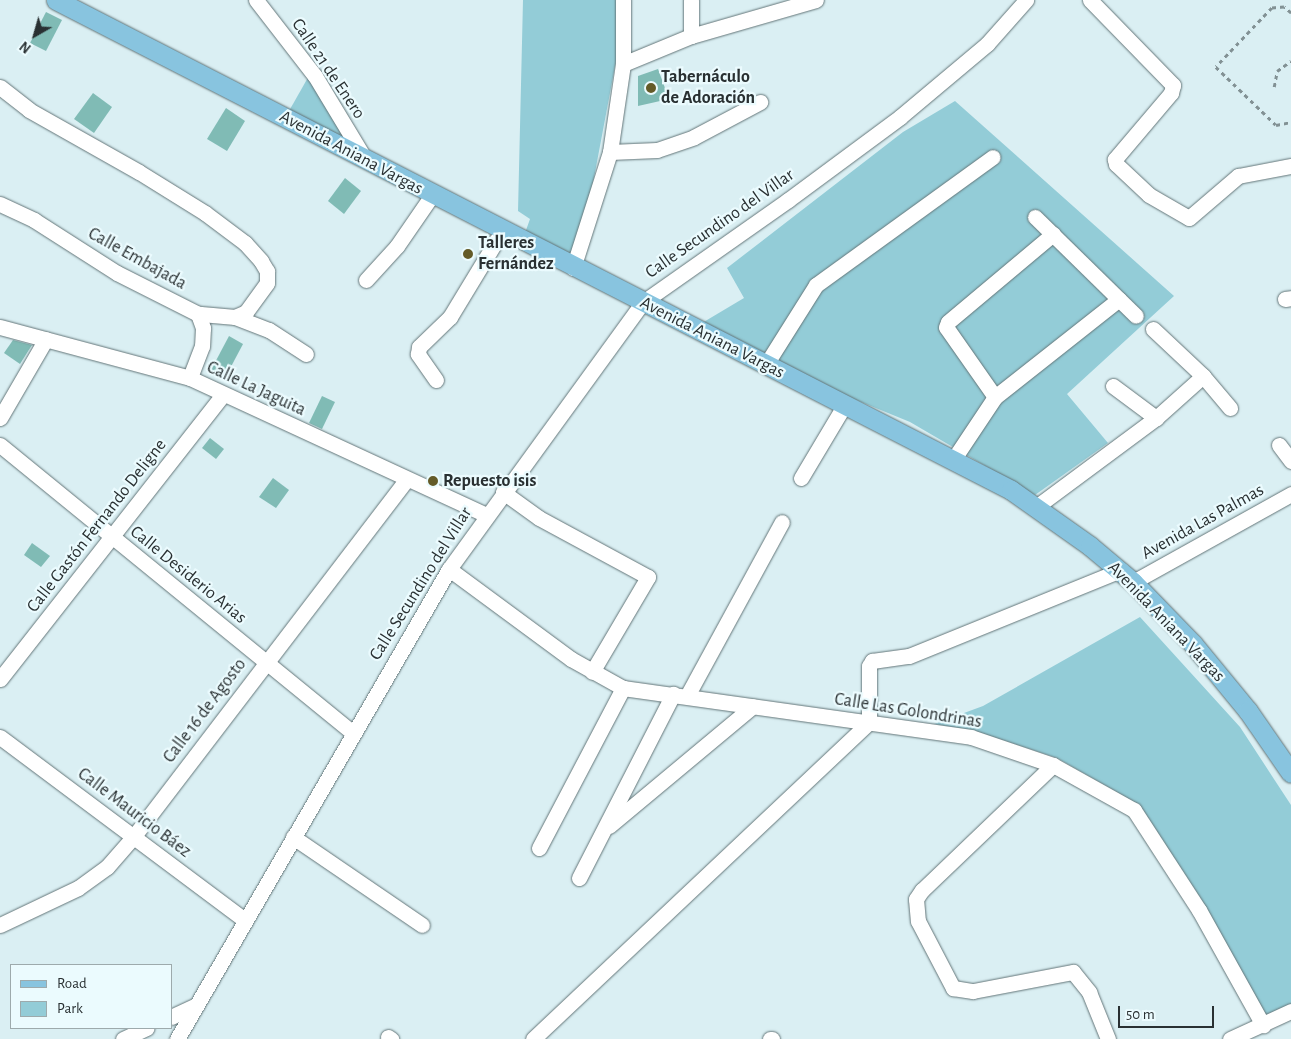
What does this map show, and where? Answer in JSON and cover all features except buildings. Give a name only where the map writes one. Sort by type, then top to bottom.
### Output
[{"type":"main road","name":"Avenida Aniana Vargas","points":[[56,0],[573,268],[953,460],[1036,507],[1127,576],[1218,674],[1248,711],[1291,773]]},
{"type":"street","name":"Calle 21 de Enero","points":[[256,0],[315,76],[366,161]]},
{"type":"street","points":[[573,268],[610,152],[623,64],[623,0]]},
{"type":"street","points":[[691,0],[691,36]]},
{"type":"street","points":[[623,64],[691,36],[816,0]]},
{"type":"street","name":"Calle Secundino del Villar","points":[[177,1039],[352,732],[449,569],[486,515],[643,302],[773,211],[900,117],[987,44],[1026,0]]},
{"type":"street","points":[[1090,0],[1174,85],[1171,93],[1115,159],[1116,164],[1148,195],[1189,218],[1238,176],[1291,166]]},
{"type":"street","points":[[0,87],[29,110],[139,172],[205,213],[245,243],[267,271],[267,283],[254,306],[235,317]]},
{"type":"street","points":[[610,152],[658,150],[694,137],[760,102]]},
{"type":"street","points":[[765,366],[816,285],[993,158]]},
{"type":"street","points":[[366,280],[397,246],[432,195]]},
{"type":"street","name":"Calle Embajada","points":[[0,204],[34,220],[117,273],[198,314]]},
{"type":"street","points":[[1035,217],[1136,316]]},
{"type":"street","points":[[436,380],[418,354],[419,346],[450,317],[502,231]]},
{"type":"street","points":[[995,397],[946,327],[948,322],[1052,234]]},
{"type":"street","points":[[953,460],[995,397],[1119,299]]},
{"type":"street","points":[[190,378],[202,346],[203,328],[198,314],[235,317],[270,330],[306,354]]},
{"type":"street","name":"Calle La Jaguita","points":[[0,327],[190,378],[406,480],[486,515]]},
{"type":"street","points":[[1153,329],[1202,376],[1230,408]]},
{"type":"street","points":[[0,418],[46,339]]},
{"type":"street","points":[[1036,507],[1156,418],[1202,376]]},
{"type":"street","points":[[1114,386],[1156,418]]},
{"type":"street","name":"Calle Gastón Fernando Deligne","points":[[0,679],[223,395]]},
{"type":"street","points":[[801,478],[844,406]]},
{"type":"street","name":"Calle Desiderio Arias","points":[[0,445],[352,732]]},
{"type":"street","points":[[1279,445],[1291,461]]},
{"type":"street","name":"Calle 16 de Agosto","points":[[0,925],[78,888],[107,866],[134,836],[265,662],[406,480]]},
{"type":"street","points":[[503,492],[539,518],[648,577],[592,672]]},
{"type":"street","name":"Avenida Las Palmas","points":[[869,722],[869,666],[872,661],[909,656],[1127,576],[1291,494]]},
{"type":"street","points":[[579,878],[602,831],[782,522]]},
{"type":"street","name":"Calle Las Golondrinas","points":[[449,569],[592,672],[624,688],[970,737],[1053,765],[1134,810],[1199,910],[1263,1025]]},
{"type":"street","points":[[539,848],[624,688]]},
{"type":"street","points":[[602,831],[753,706]]},
{"type":"street","points":[[533,1039],[869,722]]},
{"type":"street","name":"Calle Mauricio Báez","points":[[0,737],[245,920]]},
{"type":"street","points":[[1053,765],[922,890],[916,899],[915,909],[918,921],[952,988],[973,992],[1073,972],[1089,992],[1108,1039]]},
{"type":"street","points":[[293,837],[422,925]]},
{"type":"street","points":[[172,1017],[195,1006]]},
{"type":"street","points":[[1230,1039],[1291,1011]]},
{"type":"street","points":[[123,1039],[145,1029]]},
{"type":"path","points":[[1291,13],[1284,7],[1272,8],[1216,67],[1276,125],[1291,122]]},
{"type":"path","points":[[1274,87],[1277,71],[1291,61]]},
{"type":"green space","points":[[523,0],[617,0],[616,61],[593,183],[572,258],[525,233],[530,219],[518,211]]},
{"type":"green space","points":[[310,74],[362,157],[289,111]]},
{"type":"green space","points":[[955,101],[1174,296],[1067,394],[1108,443],[1035,495],[910,422],[783,370],[702,323],[744,298],[727,268],[903,132]]},
{"type":"green space","points":[[1140,617],[1240,727],[1291,805],[1291,1005],[1267,1017],[1136,803],[1057,758],[978,732],[934,724],[983,706]]},
{"type":"place","name":"Tabernáculo de Adoración","points":[[651,88]]},
{"type":"place","name":"Talleres Fernández","points":[[468,254]]},
{"type":"place","name":"Repuesto isis","points":[[433,481]]}]
